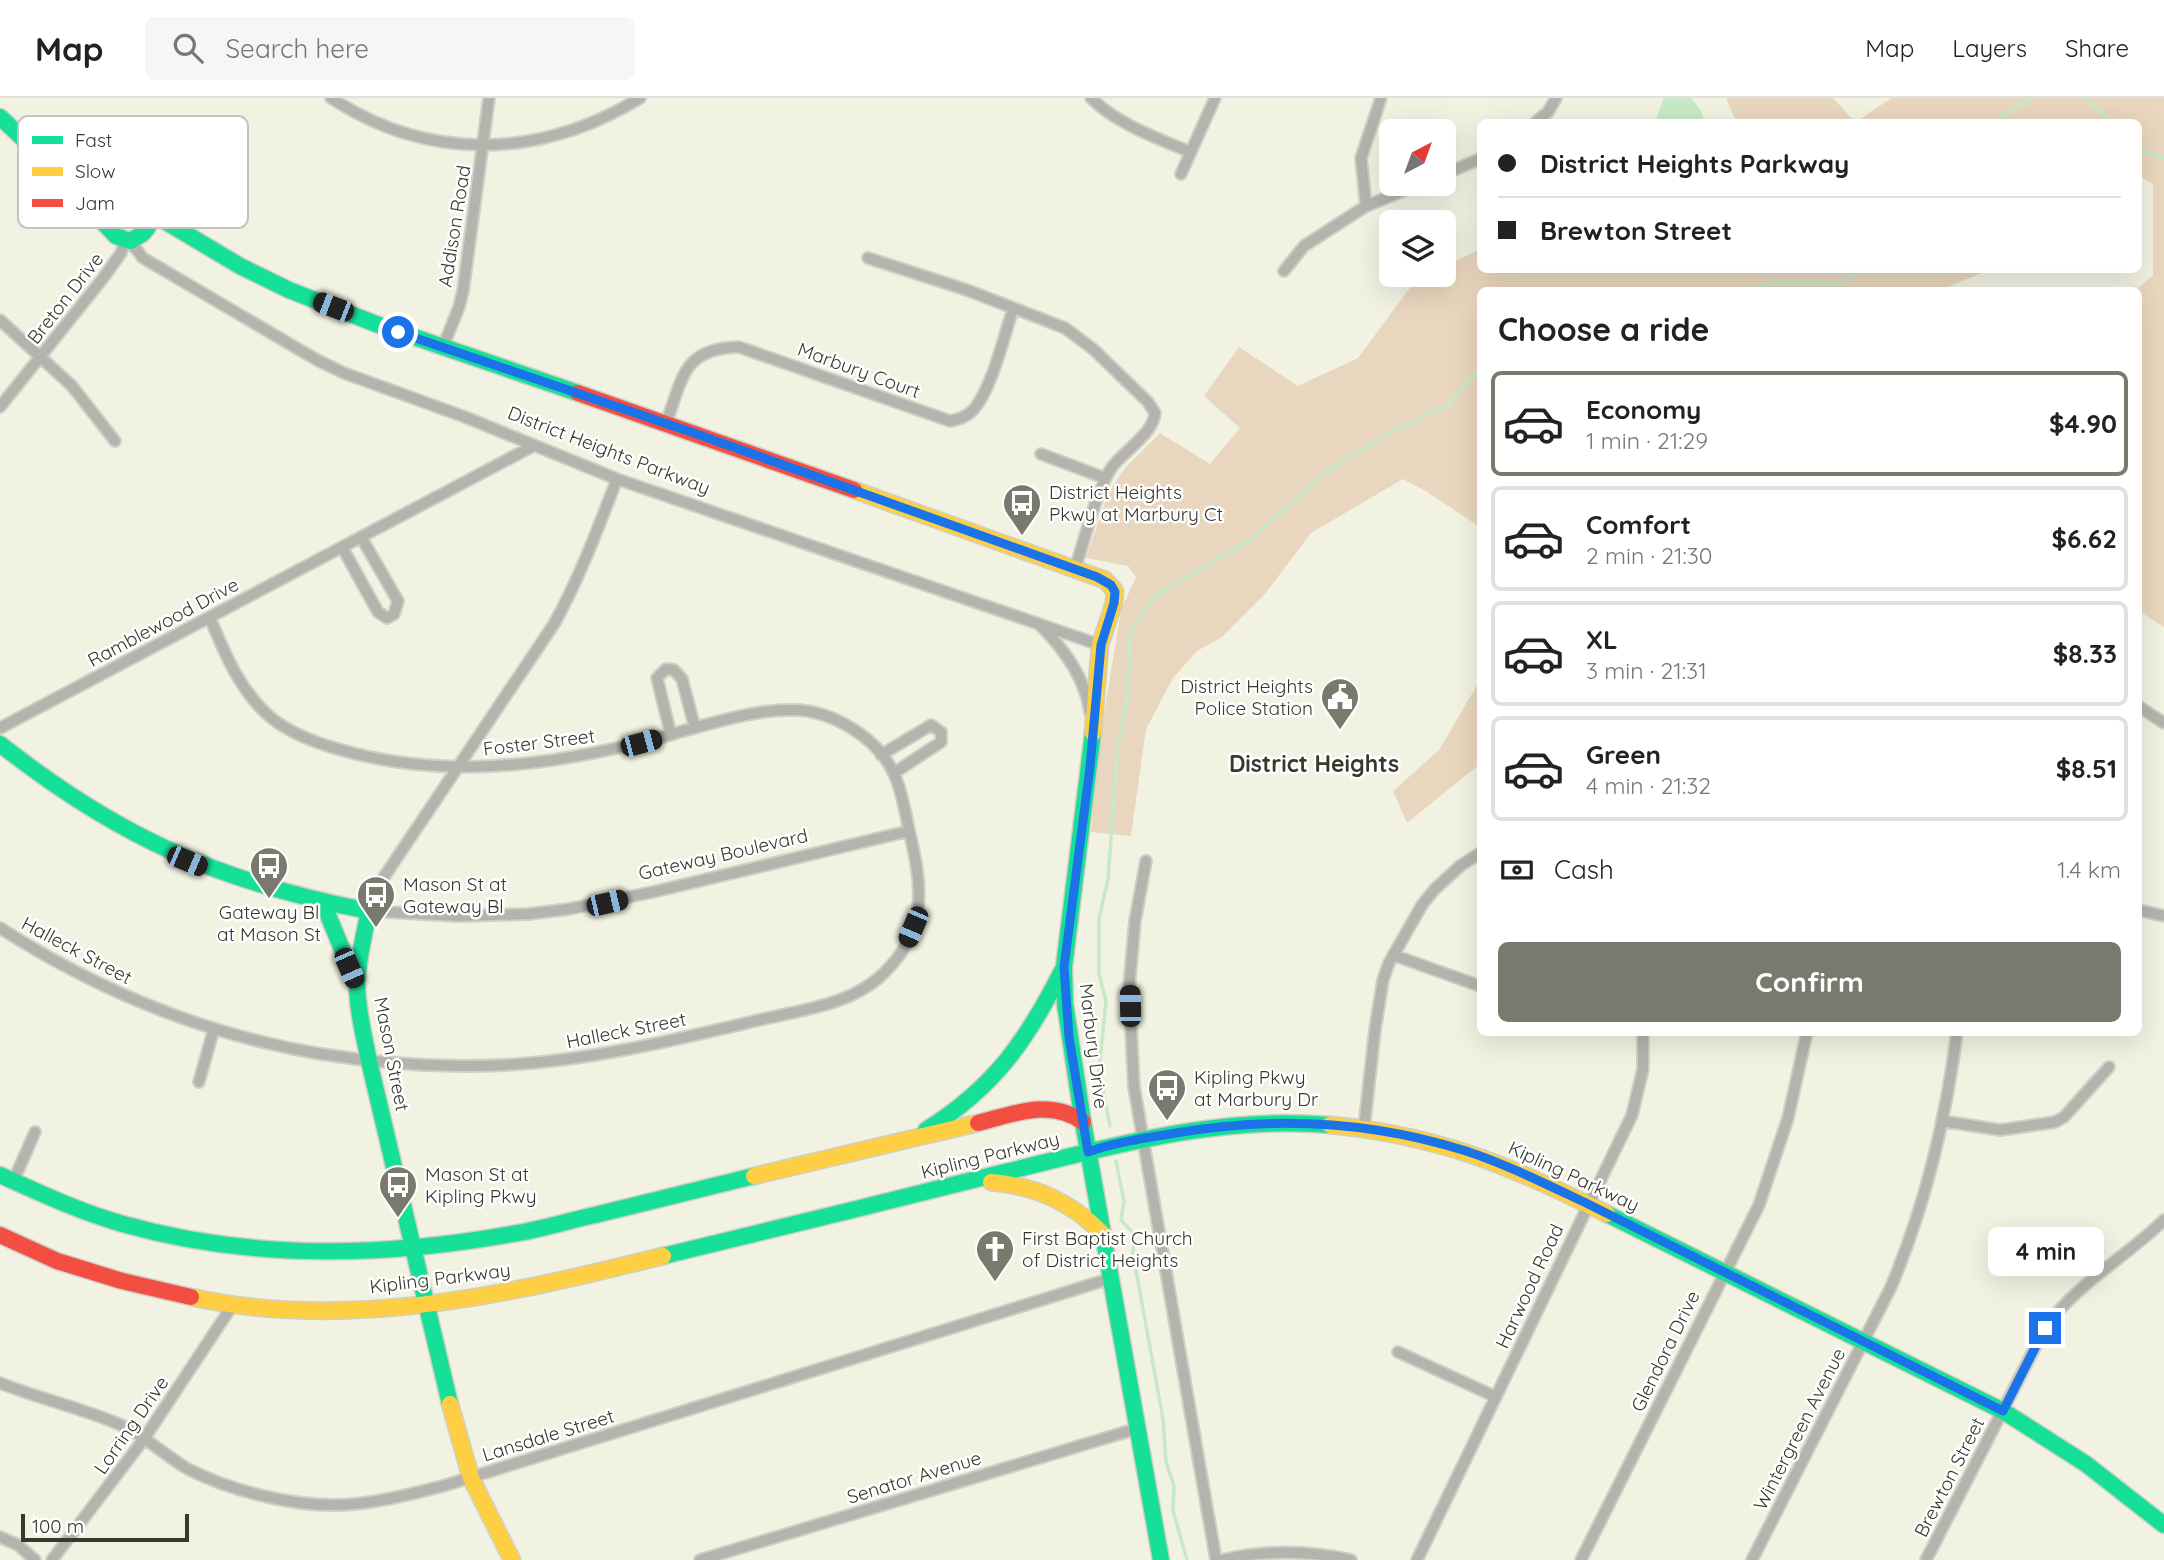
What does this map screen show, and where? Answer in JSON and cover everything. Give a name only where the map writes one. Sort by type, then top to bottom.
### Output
[{"type":"street","points":[[331,98],[386,125],[415,135],[484,146],[489,98]]},
{"type":"street","name":"Addison Road","points":[[443,347],[463,291],[484,146],[556,137],[603,120],[640,98]]},
{"type":"street","points":[[1091,98],[1120,119],[1190,152]]},
{"type":"street","points":[[1181,174],[1215,98]]},
{"type":"street","points":[[1366,206],[1361,158],[1381,98]]},
{"type":"street","points":[[1540,119],[1548,112],[1556,98]]},
{"type":"street","points":[[0,116],[18,125]]},
{"type":"street","points":[[0,116],[18,134]]},
{"type":"street","points":[[1456,169],[1477,160]]},
{"type":"street","points":[[1284,271],[1304,246],[1366,206],[1391,196]]},
{"type":"street","points":[[110,228],[116,236],[127,240],[146,232],[148,228]]},
{"type":"street","name":"District Heights Parkway","points":[[176,228],[240,266],[289,290],[376,324],[1075,569],[1105,580],[1111,585]]},
{"type":"street","name":"District Heights Parkway","points":[[127,240],[143,258],[317,360],[344,373],[465,417],[617,478],[1101,645]]},
{"type":"street","name":"Breton Drive","points":[[0,408],[120,255],[127,240]]},
{"type":"street","points":[[868,258],[967,290],[1065,328],[1077,335],[1147,402],[1155,413],[1154,422],[1105,478],[1075,569]]},
{"type":"street","name":"Marbury Court","points":[[666,424],[689,364],[698,356],[730,347],[743,347],[950,421],[964,417],[973,410],[984,393],[1013,309]]},
{"type":"street","points":[[0,320],[82,397],[115,441]]},
{"type":"street","name":"Ramblewood Drive","points":[[0,728],[533,446]]},
{"type":"street","points":[[1041,454],[1105,478]]},
{"type":"street","name":"Mason Street","points":[[512,1560],[471,1478],[456,1428],[369,1061],[357,985],[359,961],[369,911],[380,883],[554,624],[586,559],[617,478]]},
{"type":"street","points":[[342,547],[378,612],[387,618],[394,614],[398,601],[361,537]]},
{"type":"street","name":"Marbury Drive","points":[[1111,585],[1115,592],[1114,603],[1101,645],[1092,743],[1064,967],[1068,1026],[1083,1122],[1161,1560]]},
{"type":"street","name":"Foster Street","points":[[210,618],[229,662],[243,687],[259,706],[285,728],[318,743],[376,760],[420,766],[519,765],[560,760],[776,710],[806,711],[844,724],[869,742],[881,755],[894,773],[909,831]]},
{"type":"street","name":"Marbury Drive","points":[[1038,623],[1065,653],[1086,691],[1092,743]]},
{"type":"street","points":[[671,735],[657,678],[666,669],[674,670],[681,679],[695,728]]},
{"type":"street","points":[[2142,709],[2164,723]]},
{"type":"street","points":[[881,755],[931,725],[941,732],[941,742],[894,773]]},
{"type":"street","name":"Gateway Boulevard","points":[[0,744],[68,796],[153,845],[236,879],[323,903],[369,911],[470,916],[569,909],[653,892],[909,831]]},
{"type":"street","name":"Halleck Street","points":[[1,930],[102,985],[214,1028],[284,1047],[369,1061],[489,1065],[548,1062],[682,1038],[808,1008],[859,992],[882,976],[913,927],[920,902],[920,886],[909,831]]},
{"type":"street","points":[[1364,1128],[1383,979],[1393,955],[1422,905],[1460,866],[1477,855]]},
{"type":"street","name":"Marbury Drive","points":[[1146,861],[1135,921],[1129,988],[1131,1058],[1142,1139],[1216,1560]]},
{"type":"street","points":[[323,903],[357,985]]},
{"type":"street","points":[[2142,911],[2164,916]]},
{"type":"street","points":[[1393,955],[1477,985]]},
{"type":"street","points":[[913,1138],[956,1112],[998,1074],[1028,1035],[1064,967]]},
{"type":"street","points":[[199,1082],[214,1028]]},
{"type":"street","name":"Harwood Road","points":[[1417,1560],[1619,1145],[1634,1107],[1643,1069],[1643,1036]]},
{"type":"street","name":"Glendora Drive","points":[[1581,1560],[1674,1377],[1723,1272],[1759,1205],[1788,1118],[1806,1036]]},
{"type":"street","name":"Wintergreen Avenue","points":[[1752,1560],[1891,1287],[1911,1240],[1942,1121],[1956,1036]]},
{"type":"street","points":[[1942,1121],[2000,1130],[2055,1122],[2077,1103],[2109,1067]]},
{"type":"street","name":"Kipling Parkway","points":[[35,1132],[6,1179],[82,1210],[142,1228],[216,1245],[287,1252],[415,1249],[460,1245],[1048,1107],[1067,1112],[1083,1122]]},
{"type":"street","name":"Kipling Parkway","points":[[0,1235],[57,1261],[122,1281],[232,1306],[323,1310],[427,1304],[461,1301],[538,1287],[971,1182],[1110,1144],[1202,1129],[1262,1123],[1308,1123],[1364,1128],[1467,1152],[1521,1172],[1588,1204],[2003,1411],[2076,1455],[2164,1525]]},
{"type":"street","points":[[971,1182],[1014,1183],[1041,1190],[1080,1211],[1103,1234]]},
{"type":"street","name":"Brewton Street","points":[[1926,1560],[2039,1339],[2053,1317],[2081,1289],[2164,1220]]},
{"type":"street","name":"Lansdale Street","points":[[0,1383],[121,1425],[187,1468],[216,1481],[308,1503],[334,1505],[398,1498],[471,1478],[1112,1278]]},
{"type":"street","name":"Lorring Drive","points":[[52,1560],[144,1439],[232,1306]]},
{"type":"street","points":[[1398,1352],[1496,1398]]},
{"type":"street","name":"Senator Avenue","points":[[699,1560],[1139,1428]]},
{"type":"street","points":[[0,1537],[18,1545],[36,1560]]},
{"type":"street","points":[[1222,1560],[1282,1552],[1350,1560]]},
{"type":"shaded area","points":[[1664,98],[1691,98],[1704,119],[1656,119]]},
{"type":"shaded area","points":[[1726,98],[1833,98],[1852,119],[1735,119]]},
{"type":"shaded area","points":[[1891,98],[2164,98],[2164,627],[2142,613],[2142,287],[2139,287],[2153,275],[2153,184],[2142,178],[2142,119],[1860,119]]},
{"type":"shaded area","points":[[1477,250],[1477,273],[1982,273],[1947,287],[1477,287],[1477,525],[1403,479],[1311,533],[1265,594],[1222,637],[1197,651],[1173,678],[1146,729],[1131,836],[1091,832],[1101,732],[1121,610],[1136,577],[1128,566],[1086,558],[1108,494],[1125,468],[1160,433],[1210,464],[1240,428],[1204,396],[1239,347],[1298,386],[1358,358],[1411,287],[1456,287],[1456,261]]},
{"type":"shaded area","points":[[1477,685],[1477,766],[1407,823],[1393,791],[1439,750]]},
{"type":"waterway","points":[[2001,119],[2032,98]]},
{"type":"waterway","points":[[2085,98],[2108,119]]},
{"type":"waterway","points":[[2142,150],[2164,158]]},
{"type":"waterway","points":[[1760,287],[1773,283],[1839,284],[1856,273]]},
{"type":"waterway","points":[[1110,1126],[1099,1070],[1106,1001],[1099,974],[1099,919],[1108,879],[1118,746],[1128,691],[1130,633],[1153,597],[1251,539],[1325,473],[1385,435],[1446,406],[1477,373]]},
{"type":"waterway","points":[[1116,1161],[1124,1201],[1121,1220],[1134,1234],[1133,1254],[1163,1419],[1166,1462],[1174,1486],[1173,1511],[1187,1560]]},
{"type":"traffic: fast","points":[[0,117],[18,134]]},
{"type":"traffic: fast","points":[[108,228],[116,236],[130,241],[147,228]]},
{"type":"traffic: fast","points":[[176,228],[240,266],[289,290],[376,324],[578,393]]},
{"type":"traffic: fast","points":[[1093,733],[1064,967],[1065,1004],[1083,1122],[1161,1560]]},
{"type":"traffic: fast","points":[[0,744],[87,806],[173,852],[265,886],[369,911],[358,974],[359,1013],[450,1404]]},
{"type":"traffic: fast","points":[[323,903],[356,983]]},
{"type":"traffic: fast","points":[[926,1130],[971,1097],[1007,1060],[1036,1018],[1063,969]]},
{"type":"traffic: fast","points":[[663,1256],[1120,1144],[1203,1129],[1245,1125],[1330,1125]]},
{"type":"traffic: fast","points":[[0,1175],[91,1214],[171,1236],[219,1244],[317,1251],[464,1242],[543,1228],[754,1176]]},
{"type":"traffic: fast","points":[[1607,1214],[2003,1411],[2086,1464],[2164,1525]]},
{"type":"traffic: slow","points":[[854,490],[1105,580],[1115,591],[1114,603],[1100,645],[1093,733]]},
{"type":"traffic: slow","points":[[754,1176],[978,1123]]},
{"type":"traffic: slow","points":[[1330,1125],[1405,1136],[1473,1155],[1539,1181],[1607,1214]]},
{"type":"traffic: slow","points":[[991,1182],[1023,1187],[1052,1198],[1078,1213],[1103,1234]]},
{"type":"traffic: slow","points":[[191,1297],[250,1307],[309,1311],[428,1304],[547,1283],[663,1256]]},
{"type":"traffic: slow","points":[[450,1404],[471,1478],[512,1560]]},
{"type":"traffic: jam","points":[[578,393],[854,490]]},
{"type":"traffic: jam","points":[[978,1123],[1018,1112],[1045,1109],[1071,1115],[1083,1122]]},
{"type":"traffic: jam","points":[[0,1235],[57,1261],[122,1281],[191,1297]]},
{"type":"place","name":"District Heights Pkwy at Marbury Ct","points":[[1022,537]]},
{"type":"place","name":"District Heights Police Station","points":[[1340,731]]},
{"type":"place","name":"Gateway Bl at Mason St","points":[[269,900]]},
{"type":"place","name":"Mason St at Gateway Bl","points":[[376,929]]},
{"type":"place","name":"Kipling Pkwy at Marbury Dr","points":[[1167,1122]]},
{"type":"place","name":"Mason St at Kipling Pkwy","points":[[398,1219]]},
{"type":"place","name":"First Baptist Church of District Heights","points":[[995,1283]]},
{"type":"district","name":"District Heights","points":[[1314,764]]},
{"type":"route","points":[[398,332],[972,532],[1105,580],[1111,585],[1115,592],[1114,603],[1101,645],[1090,767],[1064,967],[1069,1037],[1088,1152],[1110,1144],[1229,1125],[1262,1123],[1308,1123],[1364,1128],[1443,1145],[1521,1172],[2003,1411],[2045,1328]]}]
